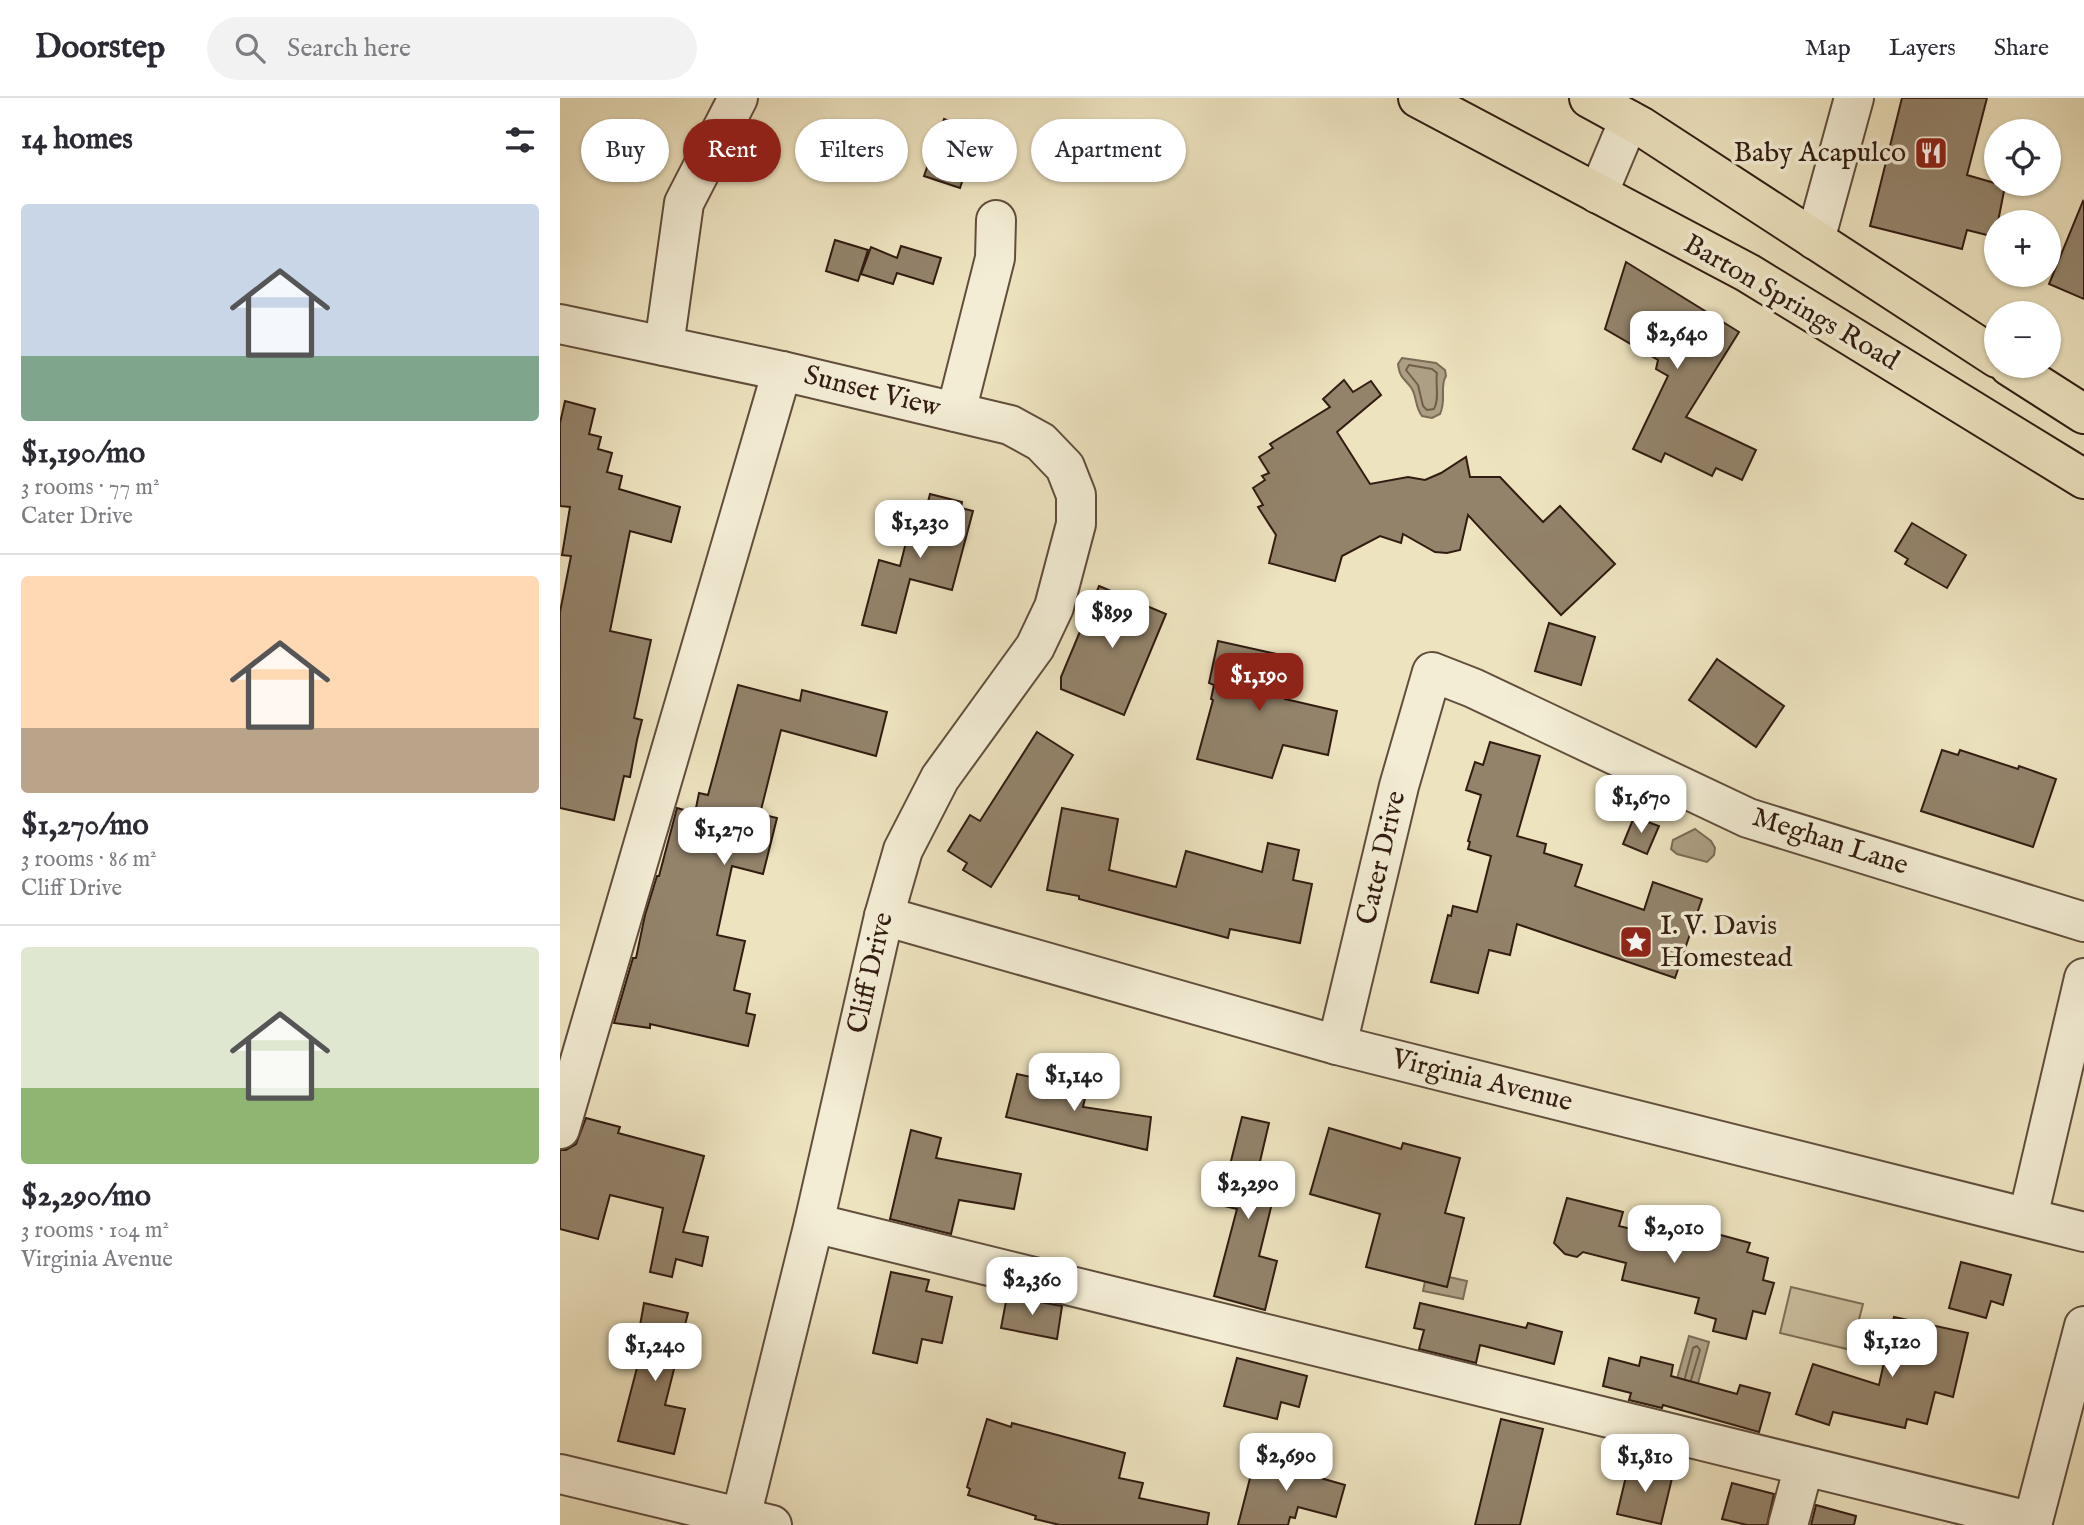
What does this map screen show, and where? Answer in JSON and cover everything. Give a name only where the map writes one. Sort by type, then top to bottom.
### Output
[{"type":"main road","name":"Barton Springs Road","points":[[1418,98],[1748,273],[2084,479]]},
{"type":"main road","points":[[1588,98],[1629,120],[1984,350]]},
{"type":"main road","points":[[2028,378],[2084,414]]},
{"type":"street","points":[[664,346],[684,203],[738,98]]},
{"type":"street","points":[[1815,240],[1854,98]]},
{"type":"street","points":[[1598,194],[1629,120]]},
{"type":"street","points":[[956,412],[995,258],[996,220]]},
{"type":"street","name":"Sunset View","points":[[560,324],[782,370],[1010,425],[1041,442],[1065,467]]},
{"type":"street","points":[[560,1129],[782,370]]},
{"type":"street","name":"Cliff Drive","points":[[756,1521],[814,1223],[884,916],[903,850],[940,778],[1035,647],[1054,607],[1076,524],[1076,495],[1065,467]]},
{"type":"street","name":"Meghan Lane","points":[[1433,672],[1473,688],[1748,818],[2084,922]]},
{"type":"street","name":"Cater Drive","points":[[1337,1045],[1399,786],[1433,672]]},
{"type":"street","name":"Virginia Avenue","points":[[884,916],[1337,1045],[2084,1232]]},
{"type":"street","points":[[2028,1217],[2084,978]]},
{"type":"street","points":[[814,1223],[2032,1524],[2084,1325]]},
{"type":"street","points":[[1788,1525],[1804,1466]]},
{"type":"street","points":[[560,1474],[756,1521]]},
{"type":"shaded area","points":[[1791,1287],[1863,1304],[1851,1350],[1780,1333]]},
{"type":"water","points":[[1402,358],[1436,363],[1445,370],[1440,414],[1432,418],[1422,416],[1412,389],[1400,373],[1398,364]]},
{"type":"water","points":[[1695,829],[1711,841],[1715,848],[1714,855],[1707,862],[1677,854],[1671,849],[1673,840]]},
{"type":"water","points":[[1427,1272],[1467,1281],[1463,1299],[1423,1291]]},
{"type":"water","points":[[1689,1336],[1709,1342],[1692,1406],[1671,1400]]},
{"type":"building","name":"Baby Acapulco","points":[[1902,98],[1987,98],[1967,175],[1984,180],[1984,196],[2003,196],[2000,210],[1984,210],[1984,234],[1967,230],[1962,249],[1870,226]]},
{"type":"building","points":[[942,182],[962,182],[960,188]]},
{"type":"building","points":[[2083,201],[2084,299],[2056,287],[2061,287],[2061,255]]},
{"type":"building","points":[[835,240],[868,250],[858,281],[826,271]]},
{"type":"building","points":[[901,246],[941,258],[933,284],[897,273],[893,284],[861,274],[871,247],[897,258]]},
{"type":"building","points":[[1626,262],[1739,332],[1686,417],[1756,450],[1742,480],[1716,468],[1712,476],[1665,453],[1661,462],[1633,449],[1668,376],[1656,369],[1658,360],[1605,329]]},
{"type":"building","points":[[1344,380],[1353,392],[1371,381],[1381,395],[1337,432],[1370,484],[1408,477],[1425,480],[1466,457],[1470,477],[1500,477],[1543,522],[1560,506],[1615,564],[1561,615],[1468,515],[1460,550],[1435,552],[1403,534],[1401,543],[1380,536],[1342,556],[1335,581],[1269,563],[1276,535],[1258,507],[1263,505],[1253,488],[1265,480],[1262,476],[1269,473],[1259,457],[1273,448],[1270,444],[1330,407],[1323,399]]},
{"type":"building","points":[[565,401],[595,409],[589,434],[601,437],[598,449],[612,453],[607,472],[622,476],[619,489],[680,507],[671,542],[630,531],[610,631],[651,640],[634,718],[642,720],[630,777],[624,776],[614,820],[560,808],[560,612],[571,556],[562,555],[570,507],[560,506],[560,423]]},
{"type":"building","points":[[930,494],[962,502],[961,508],[973,511],[952,590],[910,579],[896,633],[862,625],[879,560],[900,566],[916,503],[927,506]]},
{"type":"building","points":[[1912,523],[1966,555],[1947,588],[1905,564],[1908,559],[1895,551]]},
{"type":"building","points":[[1099,586],[1166,614],[1124,715],[1061,689],[1061,677]]},
{"type":"building","points":[[1549,623],[1595,637],[1581,685],[1535,671]]},
{"type":"building","points":[[1218,641],[1294,658],[1285,699],[1337,711],[1328,755],[1283,745],[1272,778],[1197,759],[1213,700],[1214,685],[1209,683]]},
{"type":"building","points":[[1717,659],[1784,706],[1756,747],[1689,700]]},
{"type":"building","points":[[738,685],[800,701],[802,690],[887,712],[876,756],[781,730],[760,814],[777,818],[763,874],[732,866],[717,935],[745,941],[734,990],[750,994],[746,1013],[755,1015],[748,1046],[650,1024],[650,1028],[614,1023],[633,958],[636,958],[645,915],[659,876],[677,808],[695,813],[699,793],[708,795]]},
{"type":"building","points":[[1037,732],[1073,755],[991,887],[963,870],[967,863],[948,851],[970,815],[980,821]]},
{"type":"building","points":[[1490,742],[1540,756],[1517,836],[1546,844],[1544,853],[1582,865],[1575,886],[1644,910],[1653,882],[1702,899],[1675,978],[1517,924],[1510,955],[1489,950],[1478,993],[1431,982],[1448,915],[1451,916],[1453,906],[1477,912],[1491,856],[1468,849],[1481,795],[1466,790],[1475,762],[1483,765]]},
{"type":"building","points":[[1942,750],[1958,755],[1960,750],[2056,779],[2033,847],[1921,811]]},
{"type":"building","points":[[1062,808],[1118,819],[1109,870],[1176,887],[1186,851],[1262,872],[1268,843],[1299,850],[1293,880],[1312,884],[1300,943],[1230,929],[1228,938],[1079,899],[1079,896],[1047,890]]},
{"type":"building","points":[[1634,817],[1659,826],[1647,854],[1623,844]]},
{"type":"building","points":[[1017,1074],[1087,1089],[1083,1107],[1151,1117],[1147,1150],[1006,1117]]},
{"type":"building","points":[[1242,1117],[1269,1123],[1258,1170],[1279,1175],[1259,1256],[1277,1261],[1265,1310],[1214,1296],[1237,1209],[1220,1205]]},
{"type":"building","points":[[586,1118],[620,1127],[618,1133],[704,1156],[683,1232],[708,1237],[702,1266],[676,1259],[672,1277],[650,1272],[663,1208],[610,1195],[598,1239],[560,1229],[560,1150],[566,1150],[576,1144]]},
{"type":"building","points":[[1329,1128],[1401,1149],[1403,1143],[1460,1158],[1445,1213],[1464,1218],[1447,1287],[1366,1267],[1380,1214],[1310,1194]]},
{"type":"building","points":[[911,1130],[941,1138],[936,1158],[1021,1174],[1014,1209],[959,1200],[951,1234],[890,1219]]},
{"type":"building","points":[[1567,1198],[1623,1212],[1619,1226],[1713,1249],[1717,1234],[1750,1243],[1747,1252],[1768,1258],[1763,1280],[1774,1283],[1765,1314],[1753,1311],[1746,1339],[1713,1331],[1716,1319],[1695,1313],[1699,1298],[1622,1280],[1626,1263],[1583,1252],[1577,1257],[1565,1254],[1554,1243]]},
{"type":"building","points":[[1961,1262],[2011,1275],[2003,1305],[1991,1301],[1986,1318],[1949,1308]]},
{"type":"building","points":[[891,1272],[929,1280],[926,1291],[952,1297],[942,1343],[922,1339],[917,1363],[873,1353]]},
{"type":"building","points":[[1007,1296],[1062,1306],[1057,1339],[1001,1328]]},
{"type":"building","points":[[644,1303],[688,1313],[665,1405],[685,1409],[674,1454],[618,1441],[646,1333],[639,1331]]},
{"type":"building","points":[[1420,1303],[1526,1328],[1528,1323],[1562,1332],[1554,1364],[1480,1345],[1476,1363],[1419,1349],[1424,1330],[1414,1328]]},
{"type":"building","points":[[1894,1317],[1968,1333],[1953,1397],[1935,1392],[1927,1424],[1907,1419],[1905,1428],[1833,1412],[1829,1425],[1796,1414],[1813,1364],[1879,1385]]},
{"type":"building","points":[[1641,1357],[1673,1365],[1671,1376],[1737,1394],[1740,1385],[1770,1393],[1759,1432],[1663,1405],[1662,1408],[1629,1400],[1631,1393],[1603,1386],[1609,1358],[1639,1366]]},
{"type":"building","points":[[1237,1358],[1307,1376],[1299,1407],[1281,1402],[1277,1419],[1224,1406]]},
{"type":"building","points":[[987,1419],[1125,1453],[1119,1478],[1143,1483],[1139,1498],[1209,1513],[1207,1525],[1060,1525],[968,1495],[970,1489],[967,1487]]},
{"type":"building","points":[[1501,1419],[1543,1429],[1520,1525],[1475,1525]]},
{"type":"building","points":[[1257,1451],[1291,1461],[1289,1469],[1345,1485],[1336,1517],[1298,1507],[1295,1518],[1290,1517],[1288,1525],[1238,1525]]},
{"type":"building","points":[[1629,1464],[1673,1474],[1661,1524],[1617,1514]]},
{"type":"building","points":[[1732,1483],[1774,1494],[1767,1525],[1747,1525],[1722,1519]]},
{"type":"building","points":[[1816,1505],[1856,1516],[1854,1525],[1811,1525]]},
{"type":"place","name":"Baby Acapulco","points":[[1931,153]]},
{"type":"place","name":"I. V. Davis Homestead","points":[[1636,942]]}]
